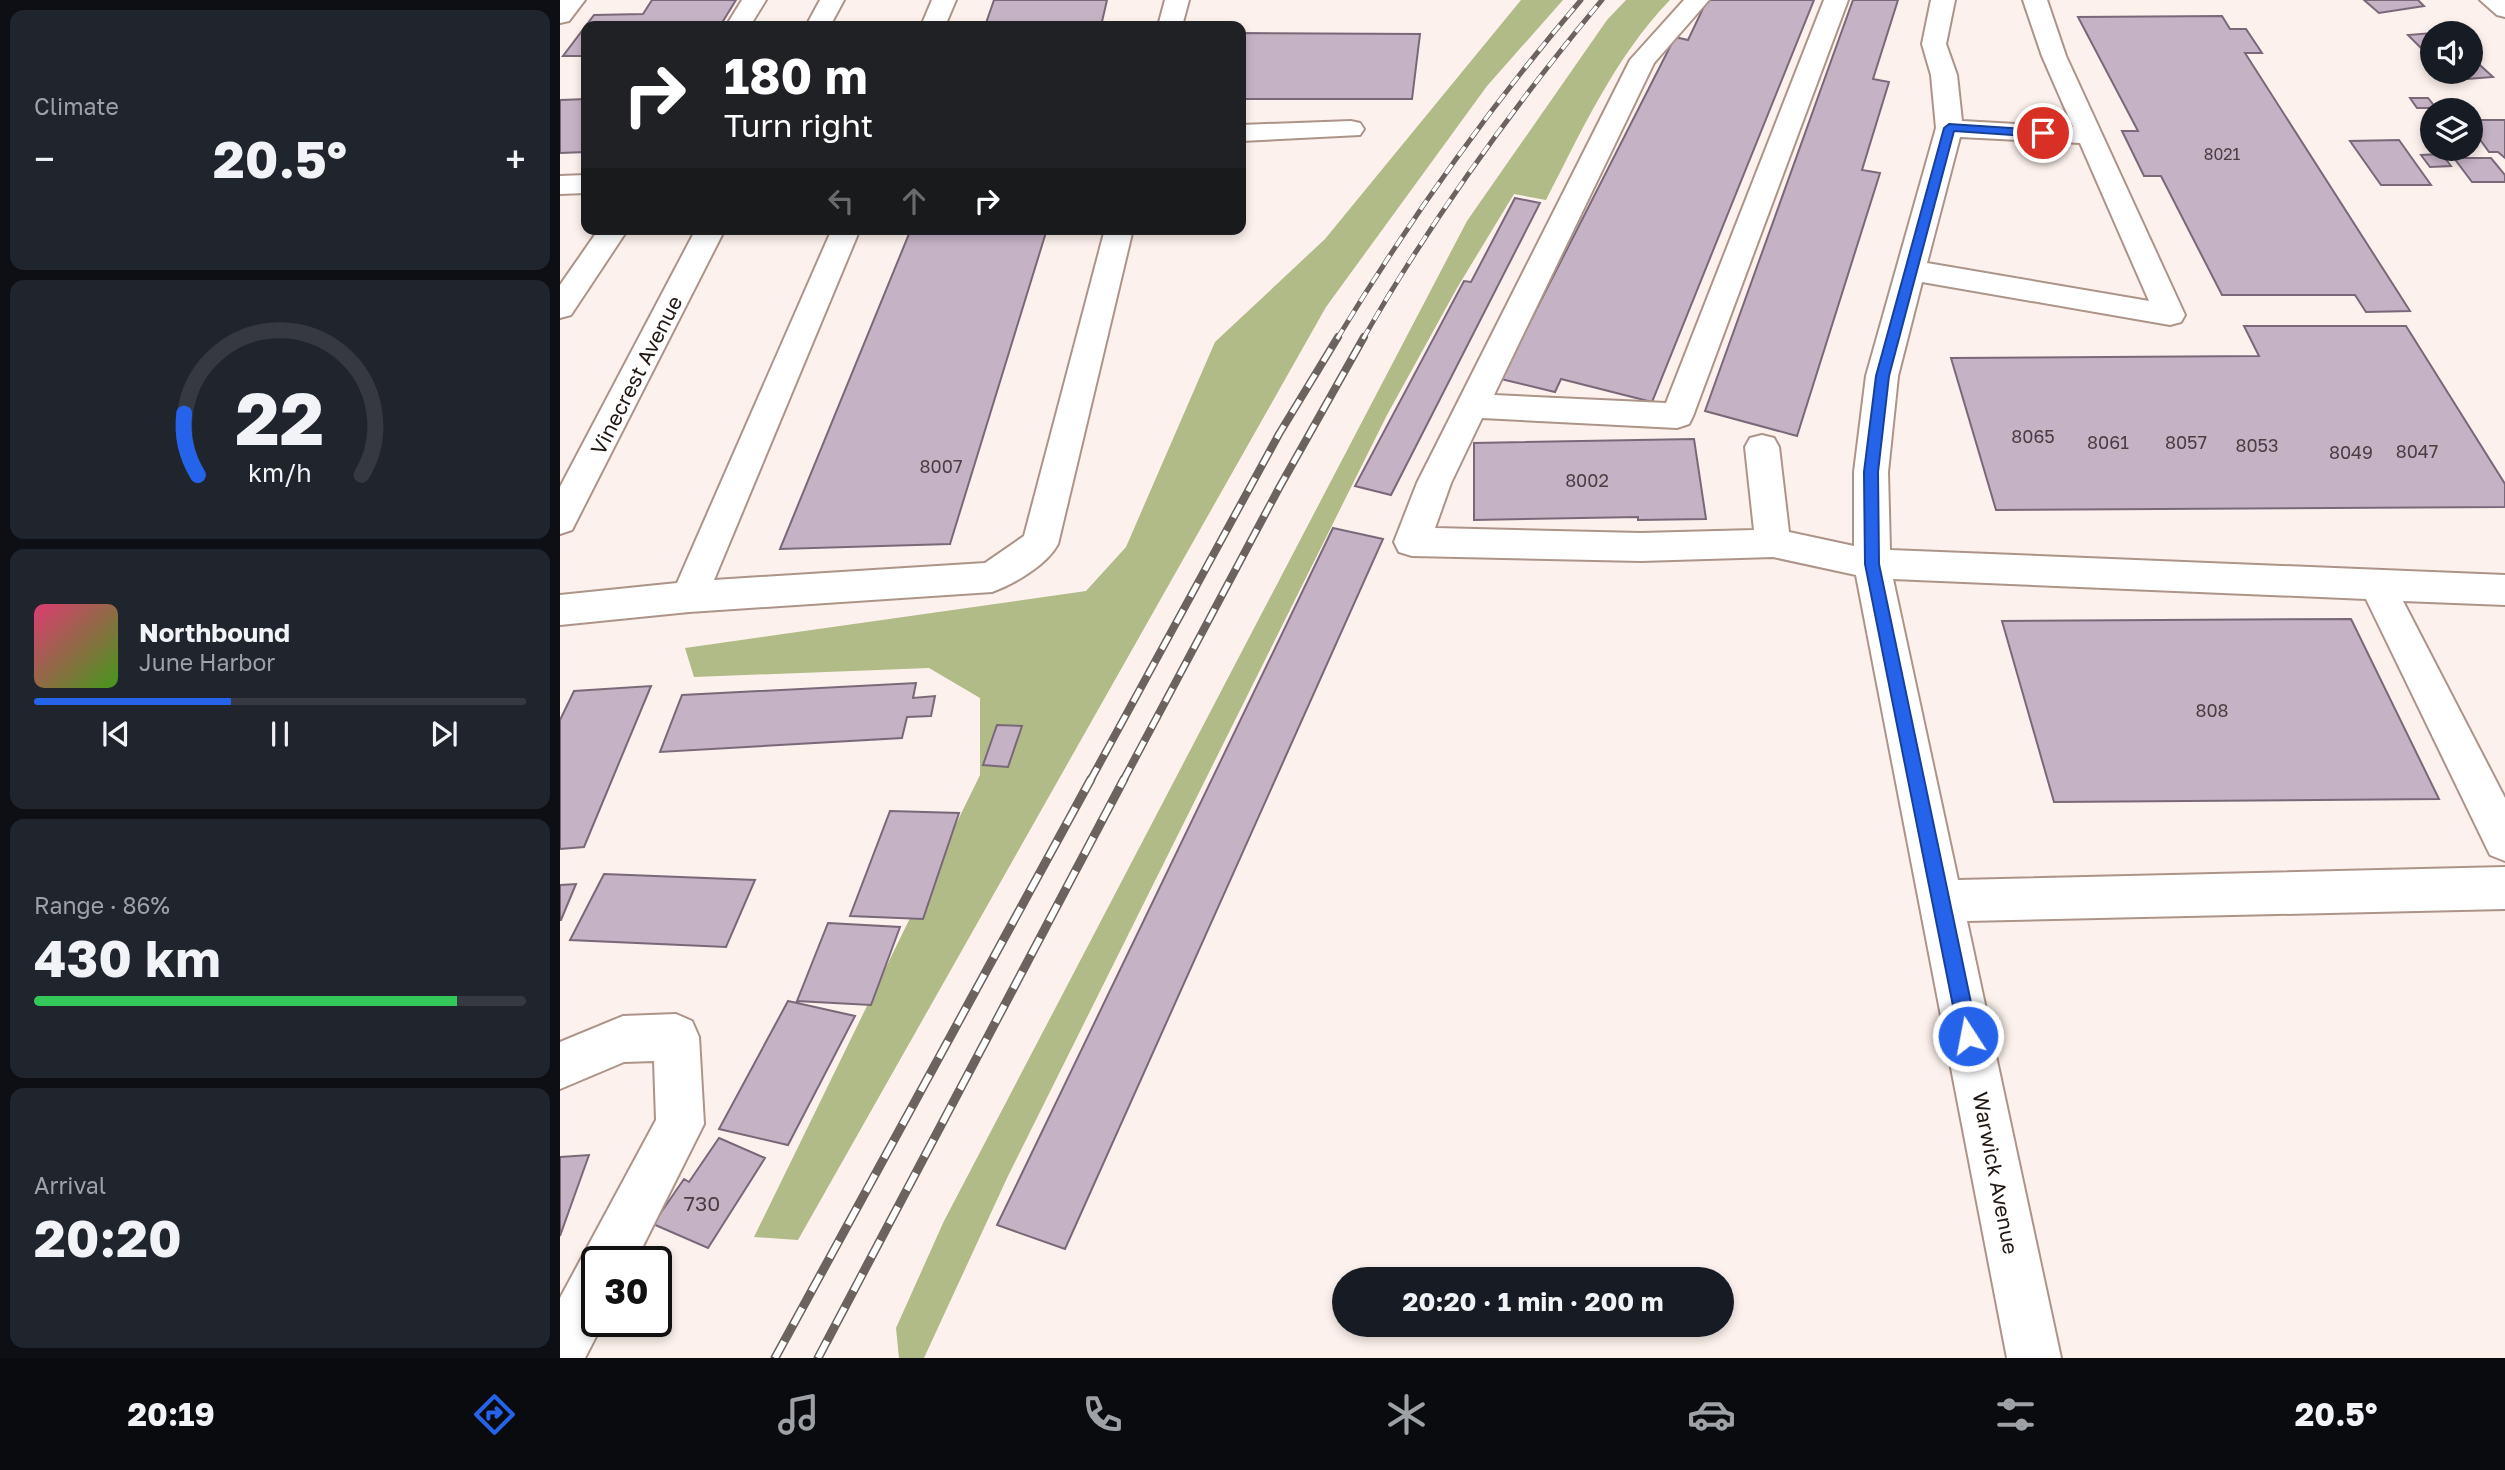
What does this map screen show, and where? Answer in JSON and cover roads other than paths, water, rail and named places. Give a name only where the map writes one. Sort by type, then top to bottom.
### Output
[{"type":"street","points":[[560,16],[573,0]]},
{"type":"street","points":[[741,21],[754,0]]},
{"type":"street","points":[[821,21],[832,0]]},
{"type":"street","points":[[935,21],[944,0]]},
{"type":"street","points":[[1171,21],[1177,0]]},
{"type":"street","points":[[1697,0],[1643,60],[1434,483],[1412,542],[1641,547],[1773,544],[1872,564],[2505,590]]},
{"type":"street","points":[[1472,406],[1676,416],[1836,0]]},
{"type":"street","name":"Warwick Avenue","points":[[1943,0],[1934,44],[1944,75],[1949,128],[1882,376],[1871,472],[1872,564],[2034,1358]]},
{"type":"street","points":[[1911,271],[2170,315],[2054,56],[2035,0]]},
{"type":"street","points":[[2492,0],[2505,10]]},
{"type":"street","points":[[1949,128],[2090,136]]},
{"type":"street","points":[[1246,133],[1352,129]]},
{"type":"street","points":[[560,185],[581,184]]},
{"type":"street","points":[[560,308],[610,235]]},
{"type":"street","name":"Vinecrest Avenue","points":[[560,520],[708,235]]},
{"type":"street","points":[[689,597],[843,235]]},
{"type":"street","points":[[560,611],[689,597],[992,577],[1040,544],[1117,235]]},
{"type":"street","points":[[1762,447],[1773,544]]},
{"type":"street","points":[[2377,585],[2505,841]]},
{"type":"street","points":[[1941,901],[2505,888]]},
{"type":"street","points":[[560,1066],[623,1039],[676,1037],[680,1124],[615,1246]]},
{"type":"street","points":[[560,1351],[581,1311]]},
{"type":"railway","points":[[1337,339],[1452,164],[1581,0]]},
{"type":"railway","points":[[1363,339],[1417,250],[1475,164],[1602,0]]},
{"type":"railway","points":[[1090,781],[1279,434],[1338,337]]},
{"type":"railway","points":[[1123,781],[1279,488],[1364,337]]},
{"type":"railway","points":[[775,1358],[1091,779]]},
{"type":"railway","points":[[818,1358],[1124,779]]}]
